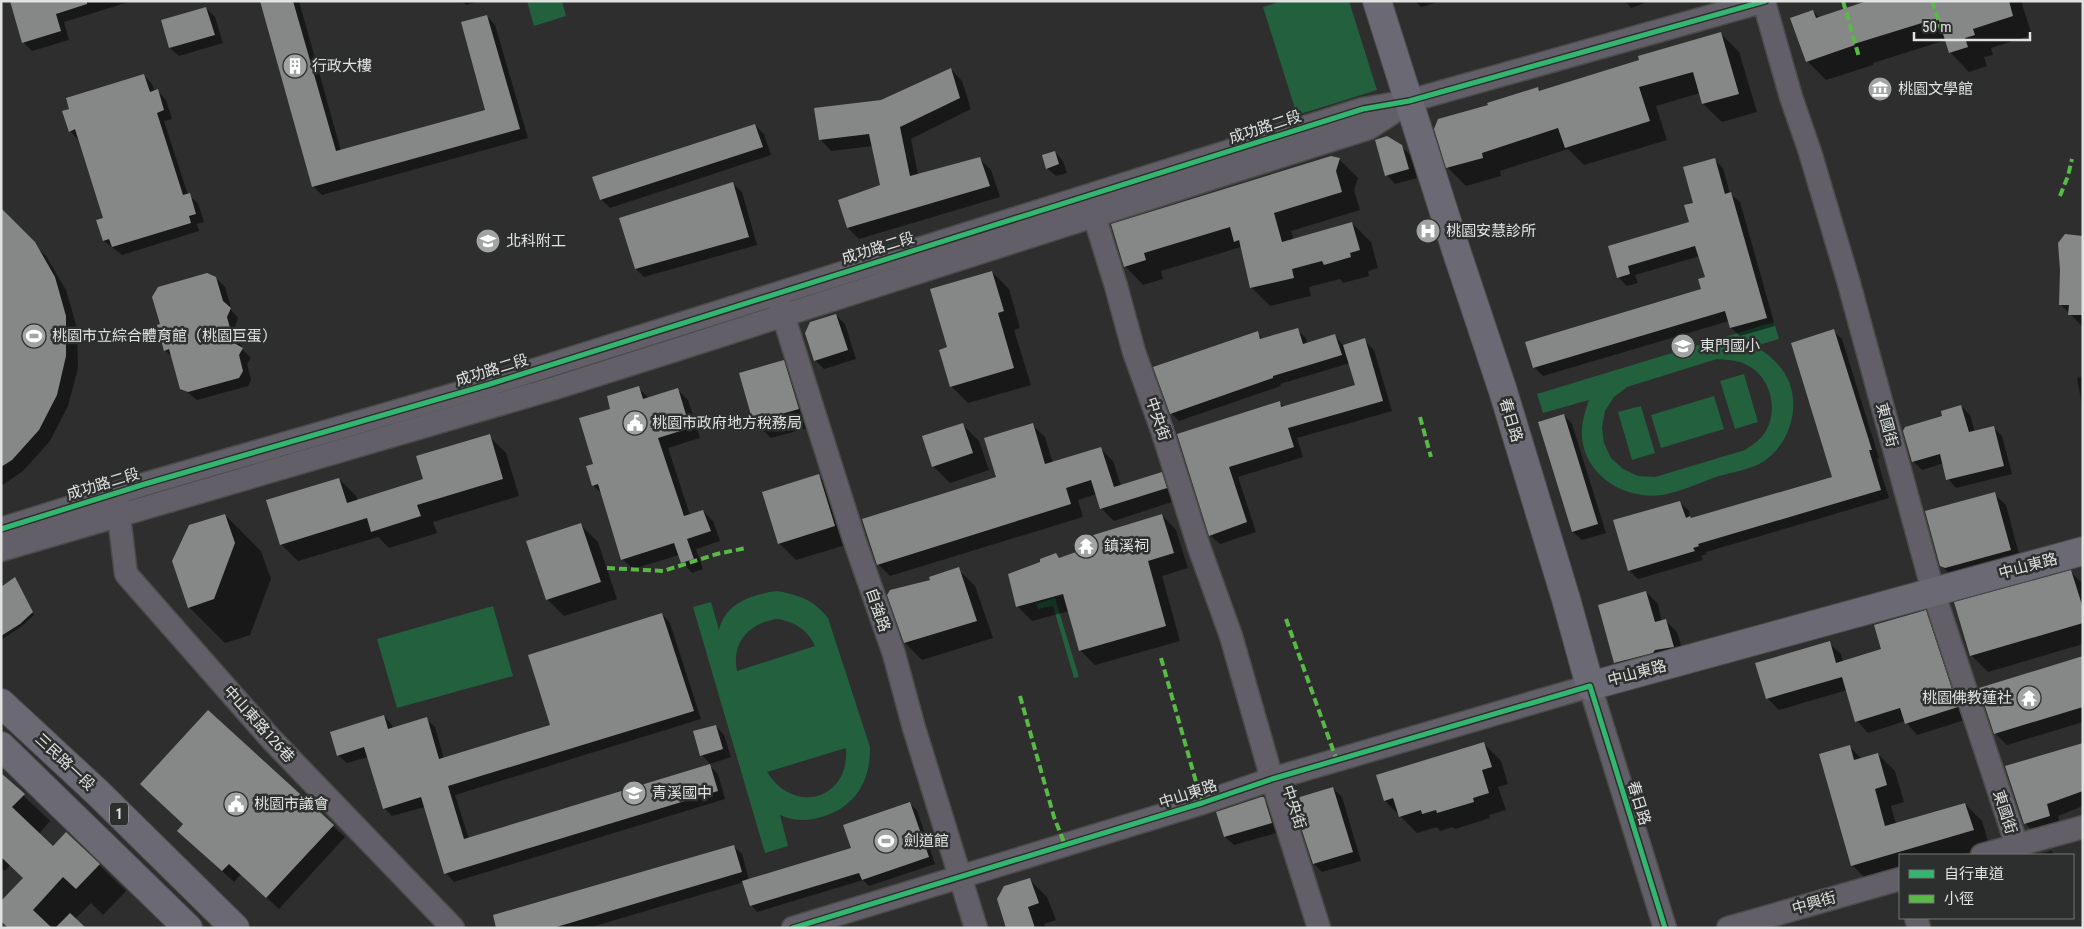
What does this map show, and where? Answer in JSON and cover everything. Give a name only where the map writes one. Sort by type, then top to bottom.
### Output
[{"type":"main road","name":"春日路","points":[[1377,1],[1503,391],[1566,599],[1590,686]]},
{"type":"main road","name":"中山東路","points":[[1590,686],[2083,551]]},
{"type":"main road","name":"三民路一段","points":[[1,702],[98,793],[235,928]]},
{"type":"main road","name":"1","points":[[1,746],[188,928]]},
{"type":"main road","points":[[72,815],[98,793]]},
{"type":"street","name":"成功路二段","points":[[1,550],[39,527],[776,293],[1369,128],[1409,101],[1731,6],[1765,2]]},
{"type":"street","name":"東國街","points":[[1765,2],[1791,97],[1810,152],[1848,280],[1933,591],[2017,846]]},
{"type":"street","name":"成功路二段","points":[[117,503],[582,380],[783,316],[1091,206]]},
{"type":"street","name":"中央街","points":[[1091,206],[1134,352],[1162,430],[1199,547],[1231,636],[1272,779],[1319,928]]},
{"type":"street","name":"自強路","points":[[776,293],[854,539],[894,654],[914,728],[976,928]]},
{"type":"street","points":[[662,330],[669,352]]},
{"type":"street","points":[[574,358],[582,380]]},
{"type":"street","name":"中山東路126巷","points":[[117,503],[126,574],[272,740],[453,928]]},
{"type":"street","name":"成功路二段","points":[[1,529],[39,527]]},
{"type":"street","name":"中山東路","points":[[794,928],[1202,803],[1272,779],[1590,686]]},
{"type":"street","name":"春日路","points":[[1590,686],[1665,928]]},
{"type":"street","points":[[1986,854],[2083,827]]},
{"type":"street","name":"中興街","points":[[1728,928],[1899,879]]},
{"type":"green space","points":[[527,1],[562,1],[566,16],[534,26]]},
{"type":"green space","points":[[1282,1],[1349,1],[1377,90],[1297,115],[1263,7]]},
{"type":"green space","points":[[1774,322],[1779,339],[1755,346],[1781,368],[1792,392],[1793,405],[1792,418],[1782,443],[1763,462],[1676,492],[1648,496],[1634,494],[1621,489],[1599,474],[1591,463],[1585,451],[1582,437],[1584,418],[1589,400],[1543,413],[1537,394]],"holes":[[[1717,359],[1744,363],[1755,370],[1766,384],[1770,393],[1772,411],[1767,429],[1758,441],[1745,450],[1655,477],[1638,476],[1623,469],[1611,458],[1604,443],[1602,427],[1605,411],[1614,397],[1627,387]]]},
{"type":"green space","points":[[1744,374],[1758,422],[1735,429],[1720,381]]},
{"type":"green space","points":[[1714,396],[1724,429],[1661,448],[1651,415]]},
{"type":"green space","points":[[1641,406],[1655,453],[1632,460],[1618,412]]},
{"type":"green space","points":[[777,591],[806,599],[828,618],[870,747],[867,773],[856,795],[838,810],[813,819],[796,820],[780,815],[788,846],[765,853],[693,607],[711,602],[719,630],[727,613],[741,602]],"holes":[[[778,619],[805,631],[815,646],[737,671],[737,651],[745,635],[759,624]],[[846,748],[845,765],[839,779],[830,790],[819,796],[805,797],[792,794],[779,786],[767,772]]]},
{"type":"green space","points":[[1055,598],[1079,677],[1074,678],[1053,606],[1038,609],[1036,604]]},
{"type":"green space","points":[[493,606],[513,676],[397,708],[377,639]]},
{"type":"building","points":[[10,1],[87,1],[87,4],[56,14],[61,31],[22,43]]},
{"type":"building","name":"行政大樓","points":[[260,1],[293,1],[336,151],[485,110],[461,22],[487,15],[520,129],[312,187]]},
{"type":"building","points":[[1867,1],[2009,1],[2013,16],[1973,29],[1975,35],[1965,38],[1968,47],[1949,53],[1938,18],[1854,44],[1806,62],[1790,18],[1813,10],[1816,18]]},
{"type":"building","points":[[206,7],[215,35],[169,48],[161,20]]},
{"type":"building","points":[[1721,32],[1739,94],[1702,104],[1693,72],[1639,87],[1650,121],[1565,148],[1558,128],[1482,153],[1483,158],[1446,168],[1434,129],[1438,119],[1488,105],[1487,103],[1538,87],[1539,91],[1639,60],[1638,56]]},
{"type":"building","points":[[951,68],[960,98],[900,127],[910,176],[980,157],[990,186],[847,228],[838,200],[880,185],[869,134],[819,140],[814,108],[881,100]]},
{"type":"building","points":[[144,74],[150,92],[158,89],[164,110],[157,113],[183,195],[190,193],[196,214],[189,216],[191,223],[112,247],[109,239],[103,241],[96,220],[103,218],[75,129],[69,132],[62,111],[69,109],[66,98]]},
{"type":"building","points":[[755,124],[763,147],[600,200],[592,177]]},
{"type":"building","points":[[1387,136],[1402,145],[1409,169],[1385,176],[1375,140]]},
{"type":"building","points":[[1055,151],[1059,164],[1046,169],[1042,155]]},
{"type":"building","points":[[1331,156],[1340,158],[1336,171],[1342,192],[1274,213],[1282,242],[1352,222],[1360,250],[1350,253],[1351,257],[1324,265],[1322,261],[1292,269],[1294,278],[1250,288],[1239,240],[1234,242],[1230,227],[1144,253],[1146,260],[1124,267],[1111,224]]},
{"type":"building","points":[[1715,158],[1725,194],[1731,192],[1767,318],[1730,328],[1725,311],[1533,368],[1525,342],[1701,289],[1698,279],[1705,277],[1695,246],[1628,266],[1630,274],[1617,278],[1608,246],[1689,222],[1684,205],[1693,203],[1683,167]]},
{"type":"building","points":[[733,182],[749,237],[635,269],[619,218]]},
{"type":"building","name":"桃園市立綜合體育館（桃園巨蛋）","points":[[1,208],[35,242],[55,277],[66,316],[66,356],[57,395],[39,430],[12,460],[1,467]]},
{"type":"building","points":[[2065,234],[2083,236],[2083,315],[2068,315],[2069,305],[2059,305],[2060,270],[2058,243]]},
{"type":"building","points":[[992,271],[1004,311],[998,313],[1014,368],[950,387],[939,350],[947,347],[930,289]]},
{"type":"building","points":[[207,273],[216,277],[223,301],[231,308],[227,317],[234,343],[243,348],[239,355],[243,371],[239,378],[188,392],[180,389],[169,349],[164,351],[157,325],[160,324],[152,297],[158,287]]},
{"type":"building","points":[[836,314],[848,350],[814,361],[805,333],[810,322]]},
{"type":"building","points":[[1298,328],[1303,344],[1335,334],[1342,355],[1273,376],[1273,378],[1170,414],[1153,367],[1258,331],[1260,339]]},
{"type":"building","points":[[1834,329],[1872,450],[1869,450],[1881,490],[1698,544],[1699,546],[1693,548],[1695,551],[1628,571],[1613,520],[1680,501],[1686,518],[1690,516],[1691,518],[1832,477],[1791,343]]},
{"type":"building","points":[[1365,338],[1383,401],[1288,428],[1294,447],[1229,467],[1247,522],[1209,536],[1177,434],[1280,401],[1281,407],[1355,385],[1343,345]]},
{"type":"building","points":[[784,360],[799,409],[753,422],[739,373]]},
{"type":"building","points":[[639,386],[643,399],[678,388],[690,428],[658,438],[684,516],[703,510],[711,531],[687,539],[694,559],[681,563],[674,543],[621,560],[598,484],[592,486],[586,466],[593,464],[579,418],[610,409],[607,396]]},
{"type":"building","points":[[1961,405],[1969,432],[1994,426],[2004,466],[1946,480],[1940,454],[1912,462],[1903,431],[1905,427],[1942,416],[1941,411]]},
{"type":"building","points":[[1564,414],[1598,524],[1572,532],[1538,422]]},
{"type":"building","points":[[963,423],[973,453],[932,467],[922,436]]},
{"type":"building","points":[[1033,423],[1045,464],[1101,447],[1114,487],[1162,472],[1167,488],[1100,509],[1091,480],[1066,488],[1071,504],[877,565],[862,519],[996,477],[984,438]]},
{"type":"building","points":[[490,434],[503,479],[417,505],[421,516],[371,532],[367,518],[280,545],[266,500],[339,478],[347,503],[423,479],[416,456]]},
{"type":"building","points":[[819,474],[835,526],[778,544],[762,492]]},
{"type":"building","points":[[1995,492],[2011,550],[1945,568],[1940,566],[1925,511]]},
{"type":"building","points":[[225,514],[235,543],[214,599],[188,608],[172,561],[189,525]]},
{"type":"building","points":[[1162,514],[1174,553],[1148,561],[1166,626],[1079,651],[1063,594],[1016,607],[1008,574],[1040,562],[1040,559],[1056,553],[1059,558],[1093,546],[1090,536]]},
{"type":"building","points":[[581,523],[601,582],[546,600],[526,541]]},
{"type":"building","points":[[959,567],[977,621],[904,643],[887,595],[890,590],[930,580],[929,577]]},
{"type":"building","points":[[2071,570],[2083,608],[2083,623],[1970,656],[1954,602]]},
{"type":"building","points":[[15,577],[33,612],[20,624],[1,636],[1,587]]},
{"type":"building","points":[[1646,591],[1655,622],[1666,619],[1674,647],[1655,650],[1653,653],[1614,663],[1598,605]]},
{"type":"building","points":[[1926,610],[1958,707],[1905,724],[1900,708],[1855,722],[1842,677],[1766,699],[1755,663],[1830,641],[1836,663],[1881,649],[1874,625]]},
{"type":"building","points":[[662,613],[694,711],[448,786],[464,839],[710,764],[718,791],[444,874],[421,797],[383,809],[364,747],[337,756],[330,732],[384,715],[388,729],[427,717],[439,759],[550,725],[528,655]]},
{"type":"building","name":"桃園佛教蓮社","points":[[2083,656],[2083,707],[1994,734],[1979,688]]},
{"type":"building","name":"桃園市議會","points":[[208,710],[334,825],[266,898],[229,864],[222,871],[177,831],[183,824],[140,784]]},
{"type":"building","points":[[716,725],[723,749],[700,756],[693,731]]},
{"type":"building","points":[[1484,742],[1492,767],[1482,770],[1489,793],[1473,798],[1474,802],[1437,813],[1436,810],[1422,814],[1421,810],[1399,817],[1393,798],[1384,801],[1376,775]]},
{"type":"building","points":[[2083,743],[2083,791],[2047,804],[2050,816],[2024,824],[2005,766]]},
{"type":"building","points":[[1850,745],[1854,760],[1878,753],[1887,785],[1875,789],[1885,826],[1965,803],[1974,830],[1851,866],[1819,754]]},
{"type":"building","points":[[1,773],[25,794],[12,807],[53,846],[66,832],[100,864],[76,889],[63,877],[33,910],[52,928],[8,928],[1,921],[1,901],[23,878],[1,857]]},
{"type":"building","points":[[1333,787],[1353,852],[1313,864],[1294,806],[1300,797]]},
{"type":"building","points":[[1264,797],[1272,823],[1224,837],[1216,812]]},
{"type":"building","points":[[910,802],[929,857],[862,880],[859,873],[750,906],[742,881],[851,848],[843,825]]},
{"type":"building","points":[[734,845],[742,872],[553,928],[496,928],[493,915]]},
{"type":"building","points":[[1030,878],[1039,903],[1028,907],[1035,928],[1006,928],[997,899],[1004,886]]},
{"type":"building","points":[[70,913],[86,928],[55,928]]},
{"type":"marked path","points":[[1843,1],[1859,57]]},
{"type":"marked path","points":[[1932,1],[1942,32]]},
{"type":"marked path","points":[[2060,196],[2072,159]]},
{"type":"marked path","points":[[1420,417],[1431,457]]},
{"type":"marked path","points":[[607,568],[663,571],[717,554],[746,548]]},
{"type":"marked path","points":[[1286,619],[1337,761]]},
{"type":"marked path","points":[[1161,658],[1202,803]]},
{"type":"marked path","points":[[1020,696],[1054,817],[1065,845]]},
{"type":"cycle path","points":[[1,529],[145,484],[487,385],[1363,109],[1409,101],[1765,1]]},
{"type":"cycle path","points":[[793,928],[1202,803],[1272,779],[1590,686],[1665,928]]},
{"type":"place","name":"行政大樓","points":[[295,66]]},
{"type":"place","name":"桃園文學館","points":[[1880,89]]},
{"type":"place","name":"桃園安慧診所","points":[[1428,231]]},
{"type":"place","name":"北科附工","points":[[488,241]]},
{"type":"place","name":"桃園市立綜合體育館（桃園巨蛋）","points":[[34,336]]},
{"type":"place","name":"東門國小","points":[[1683,346]]},
{"type":"place","name":"桃園市政府地方稅務局","points":[[635,423]]},
{"type":"place","name":"鎮溪祠","points":[[1086,546]]},
{"type":"place","name":"桃園佛教蓮社","points":[[2029,698]]},
{"type":"place","name":"青溪國中","points":[[634,793]]},
{"type":"place","name":"桃園市議會","points":[[236,804]]},
{"type":"place","name":"劍道館","points":[[886,841]]}]
